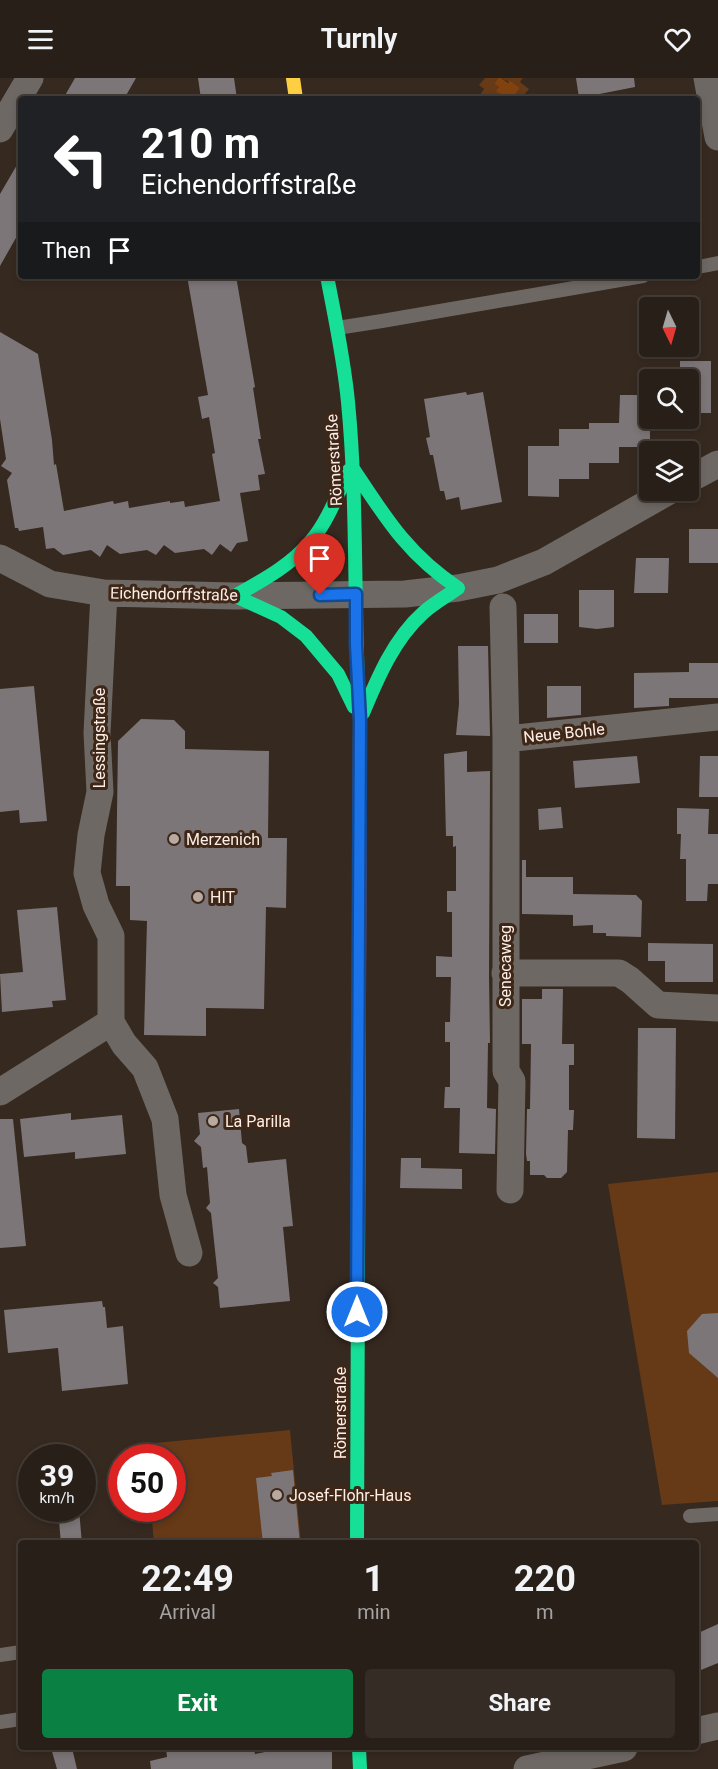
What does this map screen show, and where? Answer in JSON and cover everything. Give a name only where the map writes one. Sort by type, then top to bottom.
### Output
[{"type":"main road","points":[[293,78],[296,96]]},
{"type":"main road","name":"Römerstraße","points":[[328,279],[348,400],[360,720],[357,1540]]},
{"type":"main road","points":[[351,465],[400,537],[431,569],[458,588],[421,615],[398,642],[374,685],[360,720]]},
{"type":"main road","points":[[235,596],[280,570],[312,540],[326,518],[351,465]]},
{"type":"main road","points":[[235,596],[280,617],[306,636],[338,674],[360,720]]},
{"type":"main road","points":[[359,1750],[360,1769]]},
{"type":"street","points":[[19,96],[30,78]]},
{"type":"street","points":[[706,78],[718,137]]},
{"type":"street","points":[[0,129],[18,98]]},
{"type":"street","points":[[699,474],[718,464]]},
{"type":"street","points":[[356,594],[405,594],[458,588],[498,580],[544,562],[651,501]]},
{"type":"street","name":"Eichendorffstraße","points":[[0,558],[50,584],[104,593],[235,596],[356,594]]},
{"type":"street","name":"Lessingstraße","points":[[104,593],[97,733],[99,792],[87,873],[96,905],[111,936],[111,1022]]},
{"type":"street","name":"Neue Bohle","points":[[503,607],[506,739],[718,717]]},
{"type":"street","name":"Senecaweg","points":[[506,739],[505,973],[506,1071],[512,1081],[510,1190]]},
{"type":"street","points":[[505,973],[619,973],[658,1005],[718,1008]]},
{"type":"street","points":[[0,1092],[111,1022],[124,1044],[145,1068],[165,1119],[172,1195],[189,1252]]},
{"type":"street","points":[[699,1730],[718,1726]]},
{"type":"street","points":[[527,1769],[615,1750]]},
{"type":"lane","points":[[700,267],[718,263]]},
{"type":"lane","points":[[337,328],[627,279]]},
{"type":"lane","points":[[690,1516],[718,1514]]},
{"type":"lane","points":[[0,1654],[18,1652]]},
{"type":"lane","points":[[0,1722],[18,1719]]},
{"type":"shaded area","points":[[485,78],[498,78],[494,84],[499,87],[497,91],[504,96],[487,94],[479,96],[484,89],[479,85]]},
{"type":"shaded area","points":[[498,78],[501,78],[520,88],[514,96],[504,96],[496,91],[499,87],[494,84]]},
{"type":"shaded area","points":[[501,78],[523,78],[520,82],[529,89],[525,96],[514,96],[520,88]]},
{"type":"shaded area","points":[[718,1172],[718,1501],[662,1505],[608,1184]]},
{"type":"shaded area","points":[[290,1430],[301,1540],[154,1540],[152,1522],[186,1522],[186,1444],[145,1444]]},
{"type":"building","points":[[75,78],[136,78],[126,96],[65,96]]},
{"type":"building","points":[[198,78],[234,78],[237,96],[201,96]]},
{"type":"building","points":[[576,78],[634,78],[635,87],[579,96]]},
{"type":"building","points":[[18,163],[18,234],[0,266],[0,194]]},
{"type":"building","points":[[188,279],[237,279],[255,387],[253,388],[261,439],[258,439],[265,474],[258,475],[260,490],[240,493],[248,541],[237,543],[231,552],[220,544],[212,555],[204,549],[175,553],[164,545],[156,555],[147,550],[120,554],[107,545],[100,557],[91,550],[63,555],[54,548],[46,549],[43,527],[19,531],[15,528],[7,480],[12,473],[1,466],[6,459],[0,419],[0,332],[38,354],[54,465],[56,464],[64,511],[113,501],[114,504],[128,501],[129,508],[170,501],[170,503],[184,501],[185,507],[220,501],[212,454],[215,453],[209,417],[202,419],[198,397],[208,395]]},
{"type":"building","points":[[680,361],[711,361],[711,413],[699,413],[699,369],[680,369]]},
{"type":"building","points":[[466,392],[467,395],[483,392],[502,502],[461,510],[459,497],[446,500],[444,491],[440,491],[433,455],[430,455],[426,438],[430,437],[424,399]]},
{"type":"building","points":[[620,395],[639,395],[639,429],[650,429],[650,441],[639,441],[639,447],[619,447],[619,463],[589,463],[589,479],[559,479],[559,497],[528,496],[528,446],[559,446],[559,429],[589,429],[589,423],[619,423]]},
{"type":"building","points":[[689,529],[718,529],[718,563],[689,563]]},
{"type":"building","points":[[636,558],[669,558],[668,593],[634,593]]},
{"type":"building","points":[[579,590],[614,590],[614,627],[597,629],[579,627]]},
{"type":"building","points":[[524,614],[558,614],[558,643],[524,643]]},
{"type":"building","points":[[458,646],[488,646],[490,736],[456,735],[459,704]]},
{"type":"building","points":[[689,663],[718,663],[718,698],[669,698],[669,706],[634,708],[634,673],[689,672]]},
{"type":"building","points":[[34,686],[47,821],[20,823],[19,810],[0,812],[0,689]]},
{"type":"building","points":[[547,686],[581,686],[581,715],[547,718]]},
{"type":"building","name":"HIT","points":[[141,719],[174,720],[185,731],[185,749],[269,751],[268,838],[287,838],[286,908],[266,907],[264,1009],[206,1008],[206,1036],[144,1035],[147,921],[130,920],[130,886],[116,886],[118,741]]},
{"type":"building","points":[[467,751],[467,772],[490,771],[490,1043],[488,1043],[487,1108],[496,1109],[495,1154],[459,1153],[460,1108],[444,1108],[445,1087],[450,1087],[450,1042],[445,1042],[445,1022],[450,1022],[451,977],[436,977],[436,956],[452,957],[452,912],[447,912],[447,891],[456,891],[456,846],[453,847],[453,836],[446,836],[444,754]]},
{"type":"building","points":[[637,756],[640,783],[575,788],[573,761]]},
{"type":"building","points":[[700,756],[718,756],[718,797],[699,797]]},
{"type":"building","points":[[561,807],[563,828],[539,830],[538,809]]},
{"type":"building","points":[[677,808],[709,809],[708,834],[718,834],[718,884],[708,884],[707,901],[686,901],[686,859],[680,859],[681,834],[677,834]]},
{"type":"building","points":[[522,860],[526,860],[526,877],[573,877],[573,894],[636,895],[642,901],[641,937],[606,936],[606,933],[593,933],[593,925],[573,926],[573,915],[522,914]]},
{"type":"building","points":[[57,907],[66,1000],[52,1001],[53,1007],[2,1012],[0,974],[23,972],[17,910]]},
{"type":"building","points":[[648,943],[713,944],[713,982],[665,982],[665,961],[648,961]]},
{"type":"building","points":[[542,989],[563,989],[562,1044],[574,1044],[574,1065],[569,1065],[569,1110],[574,1110],[573,1130],[568,1130],[567,1172],[561,1178],[530,1175],[530,1161],[527,1161],[526,1154],[527,1109],[530,1109],[531,1044],[522,1044],[522,999],[542,999]]},
{"type":"building","points":[[638,1028],[676,1028],[675,1139],[637,1138]]},
{"type":"building","points":[[239,1109],[242,1143],[246,1146],[248,1163],[286,1159],[293,1226],[283,1227],[290,1301],[220,1308],[218,1287],[213,1283],[218,1278],[211,1213],[206,1208],[210,1203],[207,1167],[203,1168],[201,1147],[194,1141],[200,1134],[198,1113]]},
{"type":"building","points":[[71,1113],[71,1120],[122,1115],[126,1154],[75,1159],[75,1152],[24,1157],[20,1119]]},
{"type":"building","points":[[0,1119],[13,1119],[26,1246],[0,1248]]},
{"type":"building","points":[[401,1158],[421,1158],[421,1168],[462,1169],[462,1189],[400,1188]]},
{"type":"building","points":[[102,1301],[105,1307],[107,1328],[123,1326],[128,1384],[62,1391],[58,1348],[8,1353],[4,1310]]},
{"type":"building","points":[[718,1313],[718,1378],[689,1353],[687,1331],[702,1314]]},
{"type":"building","name":"Josef-Flohr-Haus","points":[[293,1470],[300,1540],[263,1540],[256,1478],[272,1476],[271,1473]]},
{"type":"building","points":[[59,1522],[80,1522],[82,1540],[61,1540]]},
{"type":"building","points":[[718,1624],[718,1663],[699,1671],[699,1633]]},
{"type":"building","points":[[52,1750],[72,1750],[77,1769],[57,1769]]},
{"type":"building","points":[[166,1750],[190,1750],[191,1752],[254,1750],[255,1754],[275,1750],[332,1750],[332,1769],[151,1769],[150,1761],[167,1757]]},
{"type":"traffic: fast","points":[[328,279],[344,370],[351,437],[358,684]]},
{"type":"traffic: fast","points":[[352,467],[411,548],[458,588],[427,609],[413,623],[395,647],[381,672],[363,713]]},
{"type":"traffic: fast","points":[[235,596],[266,578],[303,550],[328,516],[349,470]]},
{"type":"traffic: fast","points":[[235,596],[281,617],[306,636],[338,674],[354,707]]},
{"type":"traffic: fast","points":[[357,1540],[359,993]]},
{"type":"traffic: fast","points":[[359,1750],[360,1769]]},
{"type":"traffic: slow","points":[[293,78],[296,96]]},
{"type":"traffic: jam","points":[[358,684],[360,720],[359,993]]},
{"type":"place","name":"Merzenich","points":[[174,839]]},
{"type":"place","name":"HIT","points":[[198,897]]},
{"type":"place","name":"La Parilla","points":[[213,1121]]},
{"type":"place","name":"Josef-Flohr-Haus","points":[[277,1495]]},
{"type":"route","points":[[320,595],[356,594],[360,720],[357,1312]]}]
